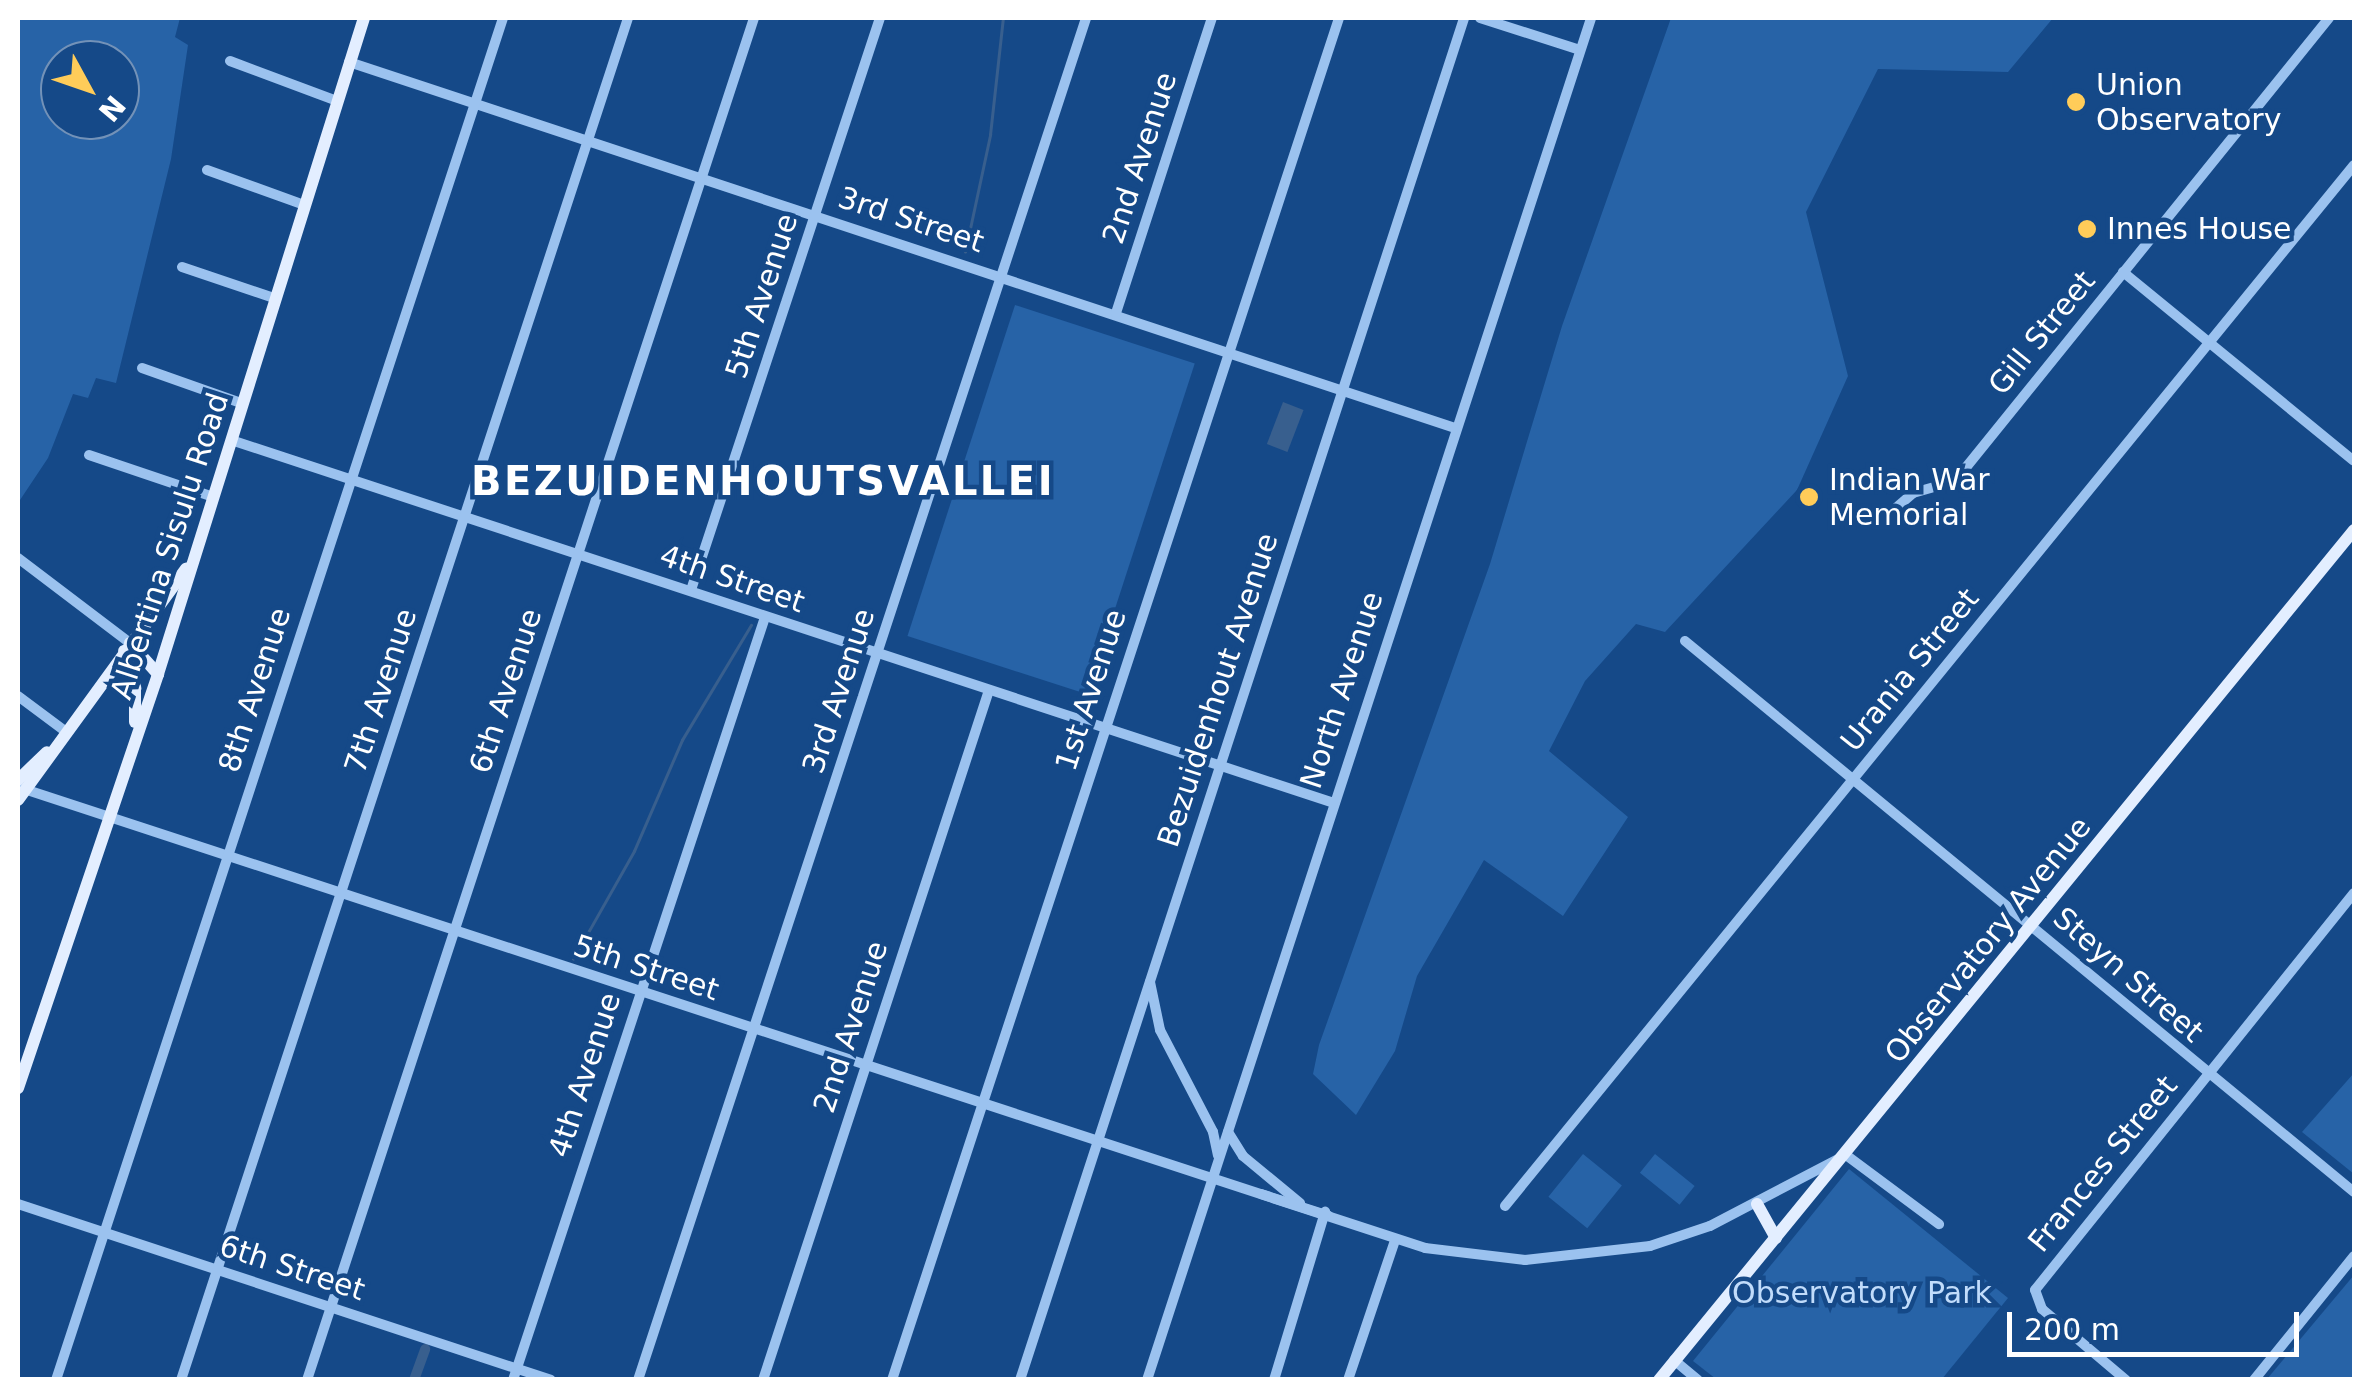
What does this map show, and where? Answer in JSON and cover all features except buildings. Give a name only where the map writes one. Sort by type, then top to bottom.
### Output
[{"type":"main road","name":"Albertina Sisulu Road","points":[[18,1088],[158,674],[364,18]]},
{"type":"main road","name":"Observatory Avenue","points":[[1658,1380],[2354,530]]},
{"type":"main road","points":[[20,789],[193,559]]},
{"type":"main road","points":[[127,647],[158,674]]},
{"type":"main road","points":[[127,647],[136,688],[134,738]]},
{"type":"main road","points":[[1757,1204],[1776,1238]]},
{"type":"street","name":"8th Avenue","points":[[56,1380],[502,18]]},
{"type":"street","name":"7th Avenue","points":[[181,1380],[628,18]]},
{"type":"street","name":"6th Avenue","points":[[307,1380],[754,18]]},
{"type":"street","name":"5th Avenue","points":[[691,590],[880,18]]},
{"type":"street","name":"3rd Avenue","points":[[638,1380],[1086,18]]},
{"type":"street","name":"2nd Avenue","points":[[1116,313],[1212,18]]},
{"type":"street","name":"1st Avenue","points":[[892,1380],[1339,18]]},
{"type":"street","name":"Bezuidenhout Avenue","points":[[1020,1380],[1464,18]]},
{"type":"street","points":[[1480,18],[1580,50]]},
{"type":"street","name":"North Avenue","points":[[1147,1380],[1331,802],[1591,18]]},
{"type":"street","name":"Gill Street","points":[[1889,514],[1913,494],[1955,481],[2329,18]]},
{"type":"street","points":[[230,61],[337,100]]},
{"type":"street","name":"3rd Street","points":[[349,62],[1456,428]]},
{"type":"street","name":"Urania Street","points":[[1505,1206],[2354,165]]},
{"type":"street","points":[[207,170],[304,205]]},
{"type":"street","points":[[182,267],[274,298]]},
{"type":"street","points":[[2123,272],[2354,462]]},
{"type":"street","points":[[142,368],[241,403]]},
{"type":"street","name":"4th Street","points":[[231,440],[1331,802]]},
{"type":"street","points":[[89,455],[212,496]]},
{"type":"street","points":[[18,558],[127,647]]},
{"type":"street","name":"4th Avenue","points":[[514,1374],[765,617]]},
{"type":"street","name":"Steyn Street","points":[[1685,641],[2031,924],[2206,1075],[2354,1192]]},
{"type":"street","name":"2nd Avenue","points":[[763,1380],[988,690]]},
{"type":"street","points":[[18,696],[62,736]]},
{"type":"street","name":"5th Street","points":[[20,789],[1326,1216]]},
{"type":"street","name":"Frances Street","points":[[2126,1380],[2037,1302],[2041,1279],[2354,894]]},
{"type":"street","points":[[1149,977],[1160,1030],[1208,1122],[1218,1161]]},
{"type":"street","points":[[1208,1122],[1233,1115]]},
{"type":"street","points":[[1228,1132],[1244,1156],[1300,1204]]},
{"type":"street","points":[[1274,1380],[1326,1216],[1396,1240],[1492,1258],[1586,1258],[1683,1236],[1757,1204],[1846,1155],[1938,1224]]},
{"type":"street","name":"5th Street","points":[[1260,1194],[1300,1204],[1326,1216]]},
{"type":"street","name":"6th Street","points":[[18,1204],[330,1307],[514,1374],[551,1380]]},
{"type":"street","points":[[1348,1380],[1396,1240]]},
{"type":"street","points":[[2254,1380],[2354,1256]]},
{"type":"street","points":[[1674,1360],[1698,1380]]},
{"type":"green space","points":[[18,18],[180,18],[175,37],[188,45],[171,159],[116,383],[96,378],[88,398],[73,394],[48,458],[18,503]]},
{"type":"green space","points":[[1671,18],[2053,18],[2008,72],[1878,69],[1806,212],[1848,376],[1797,490],[1665,632],[1636,624],[1585,681],[1549,751],[1628,817],[1563,916],[1484,860],[1417,976],[1395,1051],[1356,1115],[1313,1074],[1319,1045],[1490,564],[1562,326]]},
{"type":"green space","points":[[1015,305],[1195,363],[1087,694],[907,636]]},
{"type":"green space","points":[[2354,1073],[2354,1174],[2302,1132]]},
{"type":"green space","points":[[1583,1154],[1622,1185],[1587,1228],[1548,1197]]},
{"type":"green space","points":[[1655,1154],[1695,1186],[1680,1205],[1640,1173]]},
{"type":"green space","name":"Observatory Park","points":[[1849,1169],[2008,1298],[1942,1379],[1716,1379],[1693,1361]]},
{"type":"green space","points":[[2354,1275],[2354,1379],[2267,1379]]},
{"type":"shaded area","points":[[1283,402],[1304,410],[1287,452],[1267,444]]},
{"type":"waterway","points":[[965,252],[990,135],[1003,18]]},
{"type":"waterway","points":[[573,959],[634,851],[682,740],[751,625]]},
{"type":"waterway","points":[[414,1380],[425,1349]]},
{"type":"place","name":"Union Observatory","points":[[2076,102]]},
{"type":"place","name":"Innes House","points":[[2087,229]]},
{"type":"place","name":"Indian War Memorial","points":[[1809,497]]},
{"type":"district","name":"BEZUIDENHOUTSVALLEI","points":[[763,481]]}]
